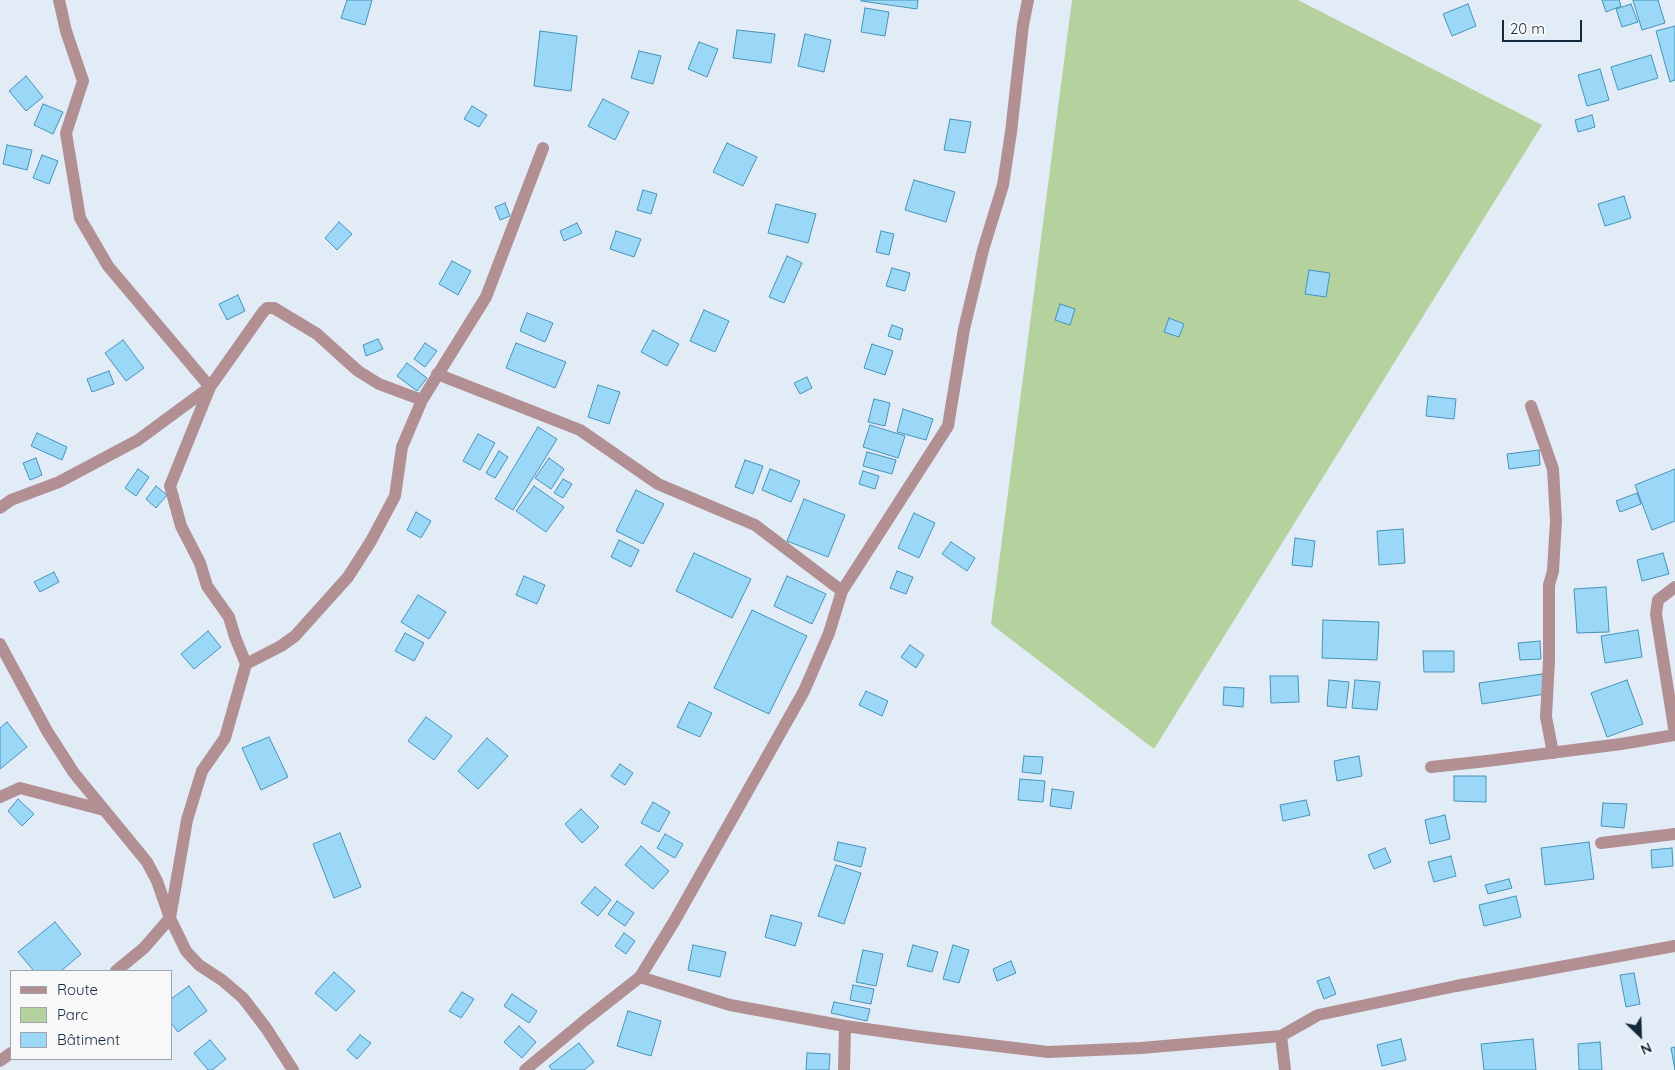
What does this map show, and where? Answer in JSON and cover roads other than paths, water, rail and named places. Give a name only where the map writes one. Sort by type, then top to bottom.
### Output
[{"type":"street","points":[[59,0],[66,31],[84,81],[66,133],[80,218],[108,266],[210,387]]},
{"type":"street","points":[[525,1070],[640,977],[675,920],[804,691],[829,633],[842,591],[948,426],[964,329],[983,250],[1003,185],[1023,25],[1028,0]]},
{"type":"street","points":[[246,664],[281,646],[295,636],[348,577],[395,496],[402,447],[422,400],[486,297],[543,148]]},
{"type":"street","points":[[117,970],[144,948],[170,918],[188,820],[202,771],[225,738],[246,664],[229,617],[207,586],[200,563],[181,526],[170,486],[210,387],[263,312],[267,308],[274,308],[317,334],[358,371],[379,384],[422,400]]},
{"type":"street","points":[[437,374],[580,430],[658,484],[755,525],[842,591]]},
{"type":"street","points":[[0,508],[11,500],[59,482],[138,440],[210,387]]},
{"type":"street","points":[[1531,406],[1553,469],[1556,521],[1553,571],[1549,585],[1549,660],[1546,718],[1554,753]]},
{"type":"street","points":[[1431,767],[1621,744],[1675,734],[1656,614],[1658,600],[1675,587]]},
{"type":"street","points":[[0,644],[47,731],[74,773],[147,862],[157,881],[170,918],[186,951],[199,965],[222,980],[244,998],[293,1070]]},
{"type":"street","points":[[0,797],[20,788],[104,810]]},
{"type":"street","points":[[1601,843],[1675,834]]},
{"type":"street","points":[[640,977],[730,1005],[845,1026],[1048,1052],[1141,1048],[1280,1036],[1318,1015],[1456,986],[1675,946]]},
{"type":"street","points":[[844,1070],[845,1026]]},
{"type":"street","points":[[1280,1036],[1285,1070]]}]
